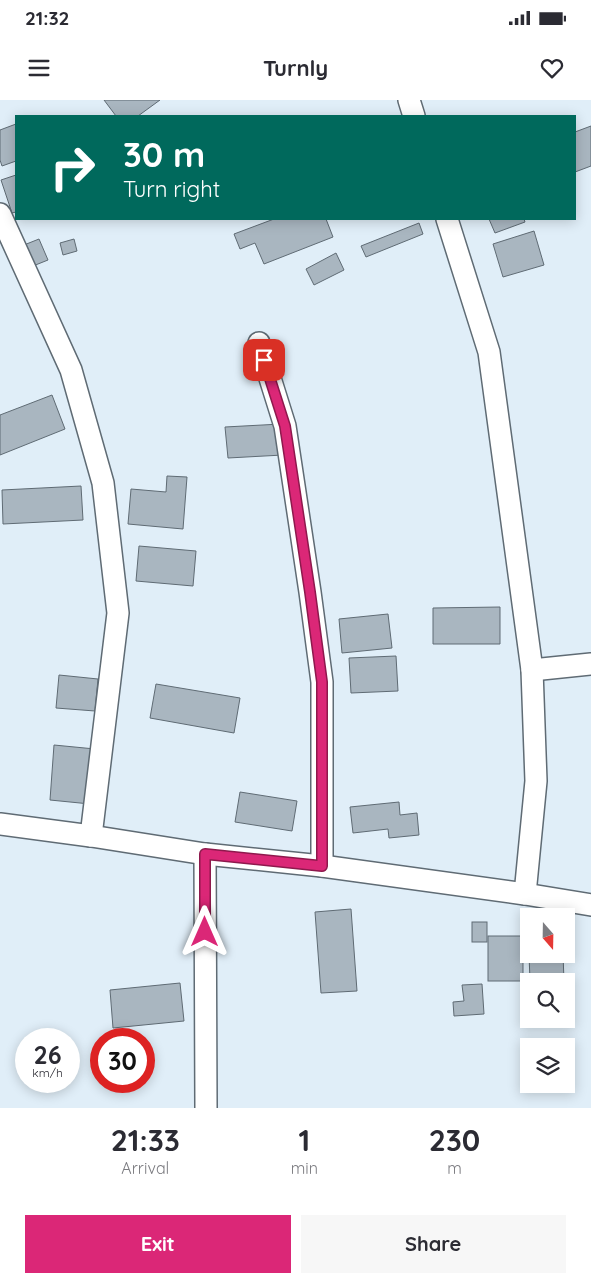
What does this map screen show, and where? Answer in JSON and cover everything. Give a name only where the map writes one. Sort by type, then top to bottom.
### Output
[{"type":"street","points":[[409,100],[414,115]]},
{"type":"street","points":[[0,214],[71,370],[103,484],[118,613],[91,836]]},
{"type":"street","points":[[447,220],[489,352],[532,670],[536,781],[524,894]]},
{"type":"street","points":[[259,343],[285,426],[322,682],[322,866]]},
{"type":"street","points":[[532,670],[591,664]]},
{"type":"street","points":[[0,824],[205,854],[322,866],[591,905]]},
{"type":"street","points":[[205,854],[206,1108]]},
{"type":"building","points":[[104,100],[160,100],[139,115],[115,115]]},
{"type":"building","points":[[15,124],[15,161],[2,166],[0,160],[0,130]]},
{"type":"building","points":[[591,126],[591,166],[576,172],[576,132]]},
{"type":"building","points":[[15,175],[15,212],[12,213],[1,180]]},
{"type":"building","points":[[271,220],[326,220],[333,237],[264,264],[255,243],[240,249],[234,234]]},
{"type":"building","points":[[489,220],[524,220],[525,222],[495,233]]},
{"type":"building","points":[[419,223],[423,234],[366,257],[361,246]]},
{"type":"building","points":[[534,231],[544,265],[503,277],[493,244]]},
{"type":"building","points":[[39,239],[48,260],[33,266],[24,245]]},
{"type":"building","points":[[74,239],[77,251],[63,255],[60,243]]},
{"type":"building","points":[[336,253],[344,270],[314,285],[306,269]]},
{"type":"building","points":[[52,395],[65,429],[0,455],[0,415]]},
{"type":"building","points":[[281,424],[283,455],[228,458],[225,427]]},
{"type":"building","points":[[167,476],[187,477],[183,529],[128,524],[131,489],[166,492]]},
{"type":"building","points":[[81,486],[83,520],[3,524],[2,490]]},
{"type":"building","points":[[139,546],[196,551],[193,586],[136,581]]},
{"type":"building","points":[[500,607],[500,644],[433,644],[433,608]]},
{"type":"building","points":[[388,614],[392,648],[342,653],[339,619]]},
{"type":"building","points":[[396,656],[398,691],[351,693],[349,658]]},
{"type":"building","points":[[59,675],[98,679],[95,711],[56,708]]},
{"type":"building","points":[[156,684],[240,698],[234,733],[150,718]]},
{"type":"building","points":[[54,745],[95,749],[90,804],[50,800]]},
{"type":"building","points":[[240,792],[297,801],[292,831],[235,822]]},
{"type":"building","points":[[399,802],[400,815],[417,813],[419,835],[389,838],[388,829],[353,833],[350,807]]},
{"type":"building","points":[[351,909],[357,991],[321,993],[315,912]]},
{"type":"building","points":[[472,922],[487,922],[487,942],[472,942]]},
{"type":"building","points":[[488,936],[520,936],[520,963],[523,963],[523,973],[520,973],[520,981],[488,981]]},
{"type":"building","points":[[529,963],[563,963],[564,973],[530,973]]},
{"type":"building","points":[[180,983],[184,1021],[113,1028],[110,990]]},
{"type":"building","points":[[482,984],[484,1014],[454,1016],[453,1002],[464,1001],[462,985]]},
{"type":"route","points":[[205,932],[205,854],[322,866],[322,682],[285,426],[264,360]]}]
